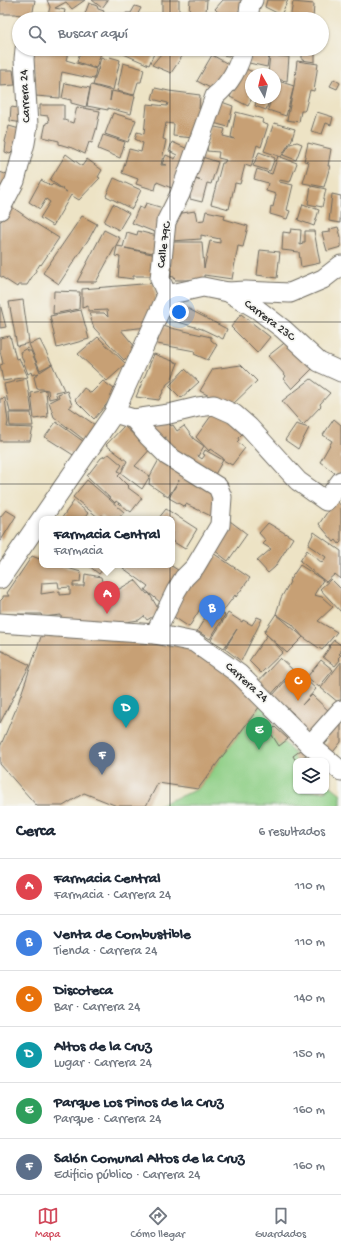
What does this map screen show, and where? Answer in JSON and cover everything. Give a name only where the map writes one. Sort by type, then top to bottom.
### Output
[{"type":"street","points":[[249,12],[250,5],[253,0]]},
{"type":"street","name":"Carrera 24","points":[[0,210],[15,181],[25,143],[28,124],[24,56]]},
{"type":"street","name":"Calle 79C","points":[[167,295],[160,279],[166,222],[180,194],[215,96],[221,92],[235,72],[242,56]]},
{"type":"street","points":[[228,292],[246,291],[290,293],[323,279],[341,265]]},
{"type":"street","name":"Carrera 23C","points":[[167,295],[203,287],[228,292],[262,313],[283,329],[319,362],[341,372]]},
{"type":"street","points":[[43,516],[114,413],[167,295]]},
{"type":"street","points":[[114,413],[134,419],[214,405],[234,414],[249,427],[298,481],[326,501],[341,481]]},
{"type":"street","points":[[134,419],[168,456],[218,487],[222,497],[220,525],[195,567],[184,578],[168,606],[155,634]]},
{"type":"street","points":[[0,579],[39,522]]},
{"type":"street","name":"Carrera 24","points":[[0,623],[155,634],[194,642],[239,674],[310,745],[341,771]]},
{"type":"street","points":[[310,745],[341,710]]},
{"type":"green space","points":[[263,702],[280,738],[298,758],[293,758],[293,794],[329,794],[329,784],[341,794],[341,806],[156,806],[198,789]]},
{"type":"building","points":[[0,0],[35,0],[33,12],[12,12],[12,14],[0,14]]},
{"type":"building","points":[[47,0],[85,0],[72,9],[66,2],[55,8],[65,10],[65,12],[49,12],[50,7]]},
{"type":"building","points":[[92,0],[108,0],[102,8]]},
{"type":"building","points":[[162,0],[179,0],[179,12],[162,12]]},
{"type":"building","points":[[190,0],[207,0],[206,12],[189,12]]},
{"type":"building","points":[[223,0],[247,0],[238,12],[218,12],[215,9]]},
{"type":"building","points":[[267,0],[288,0],[282,12],[275,12],[265,7]]},
{"type":"building","points":[[293,2],[314,4],[313,12],[291,12]]},
{"type":"building","points":[[89,3],[104,11],[104,12],[86,12]]},
{"type":"building","points":[[135,6],[141,8],[139,12],[132,12]]},
{"type":"building","points":[[33,56],[67,56],[66,60],[96,69],[94,79],[62,72],[60,98],[36,96]]},
{"type":"building","points":[[79,56],[100,56],[96,68],[77,62]]},
{"type":"building","points":[[128,56],[153,56],[149,65]]},
{"type":"building","points":[[159,56],[182,56],[171,73],[152,65]]},
{"type":"building","points":[[211,56],[230,65],[216,91],[197,81]]},
{"type":"building","points":[[250,56],[269,56],[267,67],[249,63]]},
{"type":"building","points":[[270,56],[289,57],[287,81],[281,80],[281,68],[269,68]]},
{"type":"building","points":[[302,56],[315,56],[315,62],[302,60]]},
{"type":"building","points":[[101,57],[109,60],[110,57],[120,60],[113,90],[93,85]]},
{"type":"building","points":[[297,61],[318,64],[314,91],[310,90],[305,110],[301,111],[299,122],[287,120],[294,86]]},
{"type":"building","points":[[123,63],[144,69],[141,82],[138,82],[134,95],[117,91]]},
{"type":"building","points":[[243,68],[245,69],[245,104],[249,104],[248,106],[230,97]]},
{"type":"building","points":[[0,70],[13,70],[15,85],[0,86]]},
{"type":"building","points":[[334,79],[340,83],[337,89],[330,86]]},
{"type":"building","points":[[281,82],[294,86],[286,116],[268,110],[270,104],[281,104]]},
{"type":"building","points":[[65,83],[90,88],[86,107],[71,103],[71,100],[62,98]]},
{"type":"building","points":[[91,85],[111,91],[110,101],[112,91],[135,96],[131,114],[108,108],[108,110],[87,106]]},
{"type":"building","points":[[155,88],[200,95],[199,109],[201,109],[194,138],[173,136],[174,124],[166,123],[163,139],[166,140],[161,165],[167,165],[162,164],[166,155],[175,159],[177,155],[169,151],[172,142],[188,149],[174,189],[157,182],[155,190],[136,184],[138,179],[122,173],[129,149],[141,152],[143,143],[135,139],[137,132],[144,134],[147,104],[167,106],[168,103],[152,99]]},
{"type":"building","points":[[216,100],[233,106],[228,127],[210,122]]},
{"type":"building","points":[[256,104],[268,104],[266,110],[255,106]]},
{"type":"building","points":[[40,105],[64,105],[64,120],[73,123],[77,107],[100,111],[92,143],[89,142],[85,154],[59,144],[59,141],[43,137],[46,123],[49,122],[48,116],[40,115]]},
{"type":"building","points":[[11,107],[25,109],[23,123],[10,121]]},
{"type":"building","points":[[236,112],[263,119],[262,123],[268,125],[261,147],[257,145],[251,167],[245,165],[240,184],[235,183],[229,209],[211,204],[222,163],[226,160],[218,158],[219,152],[207,151],[210,126],[225,129],[223,136],[235,139],[231,137]]},
{"type":"building","points":[[317,112],[333,117],[331,125],[326,123],[322,134],[311,131]]},
{"type":"building","points":[[113,113],[136,120],[128,142],[105,134]]},
{"type":"building","points":[[274,123],[295,129],[291,142],[281,157],[264,151]]},
{"type":"building","points":[[9,126],[23,130],[17,147],[10,154],[5,152],[5,142]]},
{"type":"building","points":[[103,135],[125,142],[120,158],[98,149]]},
{"type":"building","points":[[297,142],[302,144],[296,160],[283,155],[290,144]]},
{"type":"building","points":[[308,143],[331,149],[328,166],[330,166],[324,187],[303,183],[309,162],[304,161]]},
{"type":"building","points":[[259,152],[275,158],[270,171],[253,166]]},
{"type":"building","points":[[66,154],[82,166],[87,159],[102,170],[98,177],[100,178],[79,200],[71,195],[53,226],[40,218],[50,202],[46,199],[40,209],[29,202],[41,180],[51,186],[53,184],[67,192],[50,180]]},
{"type":"building","points":[[199,156],[218,162],[211,184],[207,183],[202,202],[190,199],[190,195],[186,194],[190,178],[202,181],[193,178]]},
{"type":"building","points":[[278,156],[297,163],[290,182],[279,180],[279,182],[293,185],[287,210],[290,211],[287,219],[270,214],[271,206],[273,207],[276,194],[266,191],[268,183],[254,179],[257,169],[272,174]]},
{"type":"building","points":[[0,172],[10,175],[0,202]]},
{"type":"building","points":[[114,178],[141,190],[132,209],[106,196]]},
{"type":"building","points":[[311,186],[326,189],[322,207],[308,204]]},
{"type":"building","points":[[332,194],[341,196],[340,223],[329,221]]},
{"type":"building","points":[[146,203],[163,208],[157,233],[132,223],[139,207],[144,209]]},
{"type":"building","points":[[113,204],[129,213],[119,230],[104,222]]},
{"type":"building","points":[[303,204],[319,210],[314,226],[298,220]]},
{"type":"building","points":[[12,207],[59,238],[27,285],[18,285],[17,287],[0,276],[0,222]]},
{"type":"building","points":[[195,211],[197,221],[204,220],[206,211],[225,215],[224,219],[248,226],[243,247],[238,246],[232,279],[204,275],[204,280],[175,280],[174,277],[169,276],[168,242],[202,242],[204,268],[210,241],[220,243],[220,239],[201,235],[201,239],[171,241],[169,224],[177,222],[176,214]]},
{"type":"building","points":[[82,216],[97,224],[59,284],[43,273]]},
{"type":"building","points":[[338,227],[341,237],[341,247],[327,251],[322,233],[330,232],[330,229]]},
{"type":"building","points":[[291,229],[301,230],[300,245],[303,244],[302,242],[305,242],[305,231],[314,231],[320,263],[301,267],[299,252],[282,250],[283,232],[290,233]]},
{"type":"building","points":[[104,230],[120,238],[96,282],[77,282]]},
{"type":"building","points":[[138,231],[161,237],[159,254],[125,248],[156,255],[156,276],[133,276],[133,279],[118,277],[120,257],[115,256],[117,246],[123,247],[127,232],[137,235]]},
{"type":"building","points":[[260,250],[280,252],[277,278],[257,275]]},
{"type":"building","points":[[154,283],[157,304],[154,311],[148,314],[147,327],[121,330],[136,348],[124,360],[94,328],[89,313],[104,313],[108,317],[107,310],[88,311],[88,306],[82,308],[82,289]]},
{"type":"building","points":[[54,291],[80,292],[79,309],[53,314]]},
{"type":"building","points":[[23,300],[29,343],[17,346],[9,302]]},
{"type":"building","points":[[0,304],[6,327],[0,328]]},
{"type":"building","points":[[181,305],[227,329],[223,339],[202,329],[175,321]]},
{"type":"building","points":[[81,310],[89,339],[57,348],[50,316]]},
{"type":"building","points":[[241,314],[270,337],[257,353],[231,327]]},
{"type":"building","points":[[162,326],[211,337],[211,340],[217,345],[208,360],[194,354],[195,351],[157,344]]},
{"type":"building","points":[[10,336],[16,359],[19,358],[28,377],[3,381],[0,365],[3,364],[0,351],[0,338]]},
{"type":"building","points":[[98,337],[126,364],[107,381],[78,354]]},
{"type":"building","points":[[40,340],[52,364],[40,370],[29,344]]},
{"type":"building","points":[[288,340],[313,368],[292,389],[284,379],[286,376],[268,356]]},
{"type":"building","points":[[27,348],[28,351],[31,351],[40,372],[52,364],[64,390],[55,392],[57,397],[49,399],[48,390],[37,389],[34,377],[39,373],[32,375],[31,372],[28,374],[20,352]]},
{"type":"building","points":[[154,354],[178,363],[171,381],[167,384],[159,400],[136,397]]},
{"type":"building","points":[[241,365],[257,381],[230,407],[200,391],[213,369]]},
{"type":"building","points":[[185,369],[199,382],[181,398],[169,386]]},
{"type":"building","points":[[27,379],[32,412],[10,412],[4,384]]},
{"type":"building","points":[[311,379],[330,393],[320,404],[321,406],[303,425],[282,401]]},
{"type":"building","points":[[103,381],[117,391],[94,419],[75,400],[84,388],[91,393]]},
{"type":"building","points":[[46,390],[48,417],[34,419],[31,393]]},
{"type":"building","points":[[67,391],[72,405],[69,407],[98,427],[87,442],[54,417],[49,402],[59,397],[58,394]]},
{"type":"building","points":[[5,398],[8,422],[7,427],[33,428],[30,441],[0,441],[0,399]]},
{"type":"building","points":[[216,409],[244,432],[238,438],[239,440],[237,442],[245,448],[232,465],[223,460],[223,458],[210,449],[209,451],[196,437]]},
{"type":"building","points":[[9,413],[31,413],[33,426],[10,426]]},
{"type":"building","points":[[164,417],[177,431],[184,426],[194,439],[204,446],[198,456],[202,459],[205,455],[203,454],[205,450],[223,460],[213,478],[165,445],[166,437],[158,441],[145,427]]},
{"type":"building","points":[[334,419],[341,425],[341,473],[339,476],[320,462],[332,441],[323,435]]},
{"type":"building","points":[[56,422],[87,444],[78,458],[45,437]]},
{"type":"building","points":[[296,424],[309,428],[298,449],[285,440]]},
{"type":"building","points":[[124,426],[134,435],[137,430],[153,446],[135,466],[150,476],[142,489],[121,473],[127,461],[106,445]]},
{"type":"building","points":[[109,454],[122,465],[118,471],[121,473],[118,476],[128,486],[127,487],[142,498],[131,512],[116,501],[115,503],[87,476],[101,458]]},
{"type":"building","points":[[161,456],[217,490],[213,517],[186,504],[185,507],[169,498],[179,480],[168,497],[149,484],[150,476]]},
{"type":"building","points":[[87,480],[124,512],[121,516],[97,516],[73,497]]},
{"type":"building","points":[[335,498],[341,506],[341,542],[339,544],[336,540],[334,542],[319,524],[328,511],[326,509]]},
{"type":"building","points":[[74,501],[88,513],[86,516],[63,516]]},
{"type":"building","points":[[166,509],[197,529],[185,549],[175,543],[175,516],[160,516]]},
{"type":"building","points":[[6,510],[16,516],[0,542],[0,517]]},
{"type":"building","points":[[230,521],[247,534],[228,561],[210,547]]},
{"type":"building","points":[[268,523],[293,538],[275,567],[268,573],[257,561],[271,549],[263,544],[266,541],[259,533]]},
{"type":"building","points":[[314,532],[341,551],[341,579],[335,574],[326,582],[300,561],[307,550],[322,563],[326,557],[308,545]]},
{"type":"building","points":[[210,551],[250,578],[223,611],[205,601],[189,627],[168,613]]},
{"type":"building","points":[[32,556],[39,559],[39,568],[67,568],[81,572],[80,582],[73,583],[73,586],[84,586],[85,574],[101,577],[105,595],[114,590],[114,592],[135,580],[147,594],[149,593],[160,612],[147,620],[144,616],[139,620],[112,624],[61,624],[61,615],[42,617],[41,614],[0,614],[0,601],[3,596],[9,596],[7,593]],"holes":[[[58,582],[59,588],[70,587],[70,594],[60,595],[60,591],[41,594],[42,583]]]},
{"type":"building","points":[[300,565],[323,580],[314,595],[322,597],[333,607],[318,621],[337,632],[322,650],[303,637],[292,624],[276,614],[281,598],[290,582],[289,581]]},
{"type":"building","points":[[92,568],[104,568],[99,574]]},
{"type":"building","points":[[123,568],[175,568],[181,572],[160,602],[145,590],[148,586]]},
{"type":"building","points":[[331,579],[341,589],[341,612],[320,589]]},
{"type":"building","points":[[212,606],[225,615],[210,639],[197,631]]},
{"type":"building","points":[[228,613],[242,622],[243,620],[252,625],[257,617],[262,619],[241,661],[225,649],[237,629],[224,648],[211,640]]},
{"type":"building","points":[[276,614],[303,637],[287,653],[264,632]]},
{"type":"building","points":[[43,631],[192,645],[263,702],[198,789],[158,783],[146,806],[117,806],[84,793],[63,806],[37,806],[0,764],[0,747],[16,709]]},
{"type":"building","points":[[267,635],[283,652],[261,673],[249,661]]},
{"type":"building","points":[[334,640],[341,645],[341,652],[339,654],[341,655],[338,658],[340,660],[335,666],[323,657]]},
{"type":"building","points":[[0,650],[30,665],[0,723]]},
{"type":"building","points":[[280,658],[293,670],[269,697],[255,685]]},
{"type":"building","points":[[321,660],[333,670],[319,687],[307,677]]},
{"type":"building","points":[[341,662],[341,700],[339,703],[321,688]]},
{"type":"building","points":[[295,670],[316,689],[302,705],[312,695],[333,715],[310,737],[290,719],[294,714],[273,695]]},
{"type":"building","points":[[341,719],[341,742],[330,756],[321,749],[328,741],[323,737]]},
{"type":"building","points":[[275,727],[288,739],[279,746],[270,732]]},
{"type":"building","points":[[301,750],[308,753],[302,758],[294,758],[293,756]]},
{"type":"place","name":"Farmacia Central","points":[[107,614]]},
{"type":"place","name":"Venta de Combustible","points":[[212,628]]},
{"type":"place","name":"Discoteca","points":[[298,701]]},
{"type":"place","name":"Altos de la Cruz","points":[[126,728]]},
{"type":"place","name":"Parque Los Pinos de la Cruz","points":[[259,750]]},
{"type":"place","name":"Salón Comunal Altos de la Cruz","points":[[102,775]]}]
